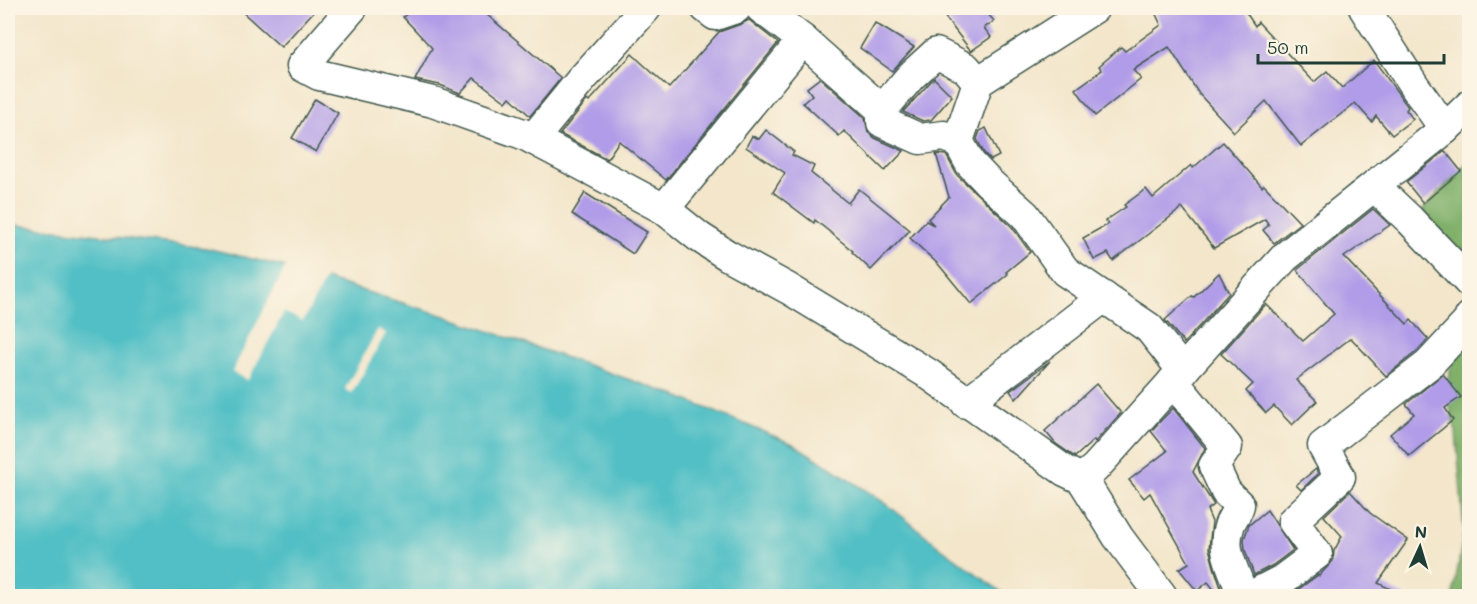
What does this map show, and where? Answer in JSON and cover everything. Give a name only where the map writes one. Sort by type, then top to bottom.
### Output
[{"type":"street","points":[[352,8],[302,66],[319,75],[433,102],[533,139],[663,209],[699,237],[927,373],[966,403],[1065,471],[1082,479],[1118,537],[1162,597]]},
{"type":"street","points":[[533,139],[582,79],[646,8]]},
{"type":"street","points":[[706,8],[715,15],[736,8]]},
{"type":"street","points":[[761,8],[803,40],[882,110]]},
{"type":"street","points":[[958,141],[978,82],[1094,8]]},
{"type":"street","points":[[1364,8],[1445,129]]},
{"type":"street","points":[[663,209],[803,40]]},
{"type":"street","points":[[978,82],[966,68],[936,53],[911,76],[882,110],[882,122],[920,139],[944,136],[958,141],[970,163],[1025,215],[1065,271],[1149,328],[1178,376],[1227,447],[1214,466],[1226,492],[1239,505],[1238,513],[1229,526],[1226,541],[1227,556],[1242,597]]},
{"type":"street","points":[[1082,479],[1095,468],[1285,257],[1445,129],[1470,105]]},
{"type":"street","points":[[1374,186],[1470,283]]},
{"type":"street","points":[[966,403],[1104,297]]},
{"type":"street","points":[[1251,597],[1282,580],[1317,554],[1293,520],[1340,477],[1323,446],[1428,365],[1470,317]]},
{"type":"green space","points":[[1469,160],[1469,273],[1422,211]]},
{"type":"green space","points":[[1469,338],[1469,596],[1453,596],[1464,531],[1456,432],[1448,399],[1450,369]]},
{"type":"water","points":[[8,224],[206,248],[286,267],[445,316],[674,395],[793,444],[888,505],[1007,596],[8,596]]},
{"type":"pier","points":[[287,264],[327,275],[303,321],[284,312],[248,380],[232,372]]},
{"type":"pier","points":[[378,329],[386,333],[352,393],[345,389]]},
{"type":"building","points":[[238,8],[317,8],[281,47]]},
{"type":"building","points":[[413,8],[479,8],[561,78],[530,116],[510,97],[506,102],[474,78],[460,93],[440,85],[415,80],[432,48],[403,17]]},
{"type":"building","points":[[938,8],[983,8],[994,21],[984,28],[991,37],[971,51]]},
{"type":"building","points":[[1153,8],[1243,8],[1255,26],[1258,22],[1314,82],[1327,71],[1342,88],[1374,60],[1408,107],[1406,110],[1413,119],[1392,135],[1376,116],[1372,122],[1355,103],[1301,146],[1266,101],[1234,132],[1199,94],[1169,47],[1133,70],[1141,79],[1095,116],[1076,89],[1102,70],[1099,66],[1121,47],[1125,51],[1161,25]]},
{"type":"building","points":[[749,20],[778,43],[666,180],[619,141],[607,159],[560,134],[587,100],[589,102],[632,54],[669,88],[719,32]]},
{"type":"building","points":[[875,23],[914,47],[892,71],[860,48]]},
{"type":"building","points":[[820,78],[865,118],[868,132],[875,138],[904,151],[885,171],[844,131],[839,136],[803,103],[812,95],[807,88]]},
{"type":"building","points":[[934,78],[952,96],[931,120],[923,121],[903,112]]},
{"type":"building","points":[[315,99],[338,113],[316,152],[292,138]]},
{"type":"building","points":[[986,128],[999,156],[991,160],[984,153],[977,139],[980,131]]},
{"type":"building","points":[[766,130],[794,152],[792,155],[814,166],[811,173],[848,203],[859,189],[910,230],[871,270],[853,251],[815,220],[814,223],[773,192],[785,173],[746,147],[752,136],[759,139]]},
{"type":"building","points":[[1223,142],[1262,187],[1264,185],[1300,223],[1274,243],[1263,230],[1269,225],[1265,219],[1214,248],[1182,208],[1113,261],[1108,253],[1094,260],[1083,238],[1108,224],[1105,221],[1126,207],[1124,205],[1146,189],[1153,198],[1191,165],[1193,168]]},
{"type":"building","points":[[1445,151],[1461,171],[1423,203],[1406,182]]},
{"type":"building","points":[[936,154],[946,155],[957,175],[1012,227],[1030,252],[1006,272],[1008,274],[971,304],[939,265],[910,238],[926,221],[934,225],[928,219],[949,197]]},
{"type":"building","points":[[585,193],[647,232],[633,254],[572,214]]},
{"type":"building","points":[[1373,209],[1390,225],[1344,257],[1407,324],[1411,320],[1428,339],[1416,352],[1386,376],[1351,338],[1296,380],[1317,401],[1292,425],[1274,406],[1266,413],[1246,391],[1253,384],[1221,354],[1266,304],[1303,341],[1334,314],[1297,270]]},
{"type":"building","points":[[1219,273],[1229,293],[1184,343],[1165,320]]},
{"type":"building","points":[[1050,361],[1016,399],[1010,391]]},
{"type":"building","points":[[1443,374],[1461,397],[1445,408],[1453,420],[1409,456],[1390,434],[1414,414],[1406,404]]},
{"type":"building","points":[[1096,384],[1121,413],[1095,442],[1094,440],[1075,457],[1055,443],[1045,431]]},
{"type":"building","points":[[1173,408],[1205,448],[1193,472],[1214,505],[1207,510],[1212,522],[1209,548],[1224,597],[1220,597],[1208,582],[1197,591],[1179,569],[1189,563],[1150,493],[1144,498],[1129,480],[1167,451],[1151,431]]},
{"type":"building","points":[[1316,469],[1318,474],[1301,490],[1296,485]]},
{"type":"building","points":[[1350,491],[1370,513],[1408,540],[1378,583],[1407,597],[1288,597],[1319,576],[1333,561],[1334,551],[1342,536],[1324,516]]},
{"type":"building","points":[[1267,510],[1293,550],[1273,565],[1254,575],[1245,550],[1244,539],[1249,525]]}]
